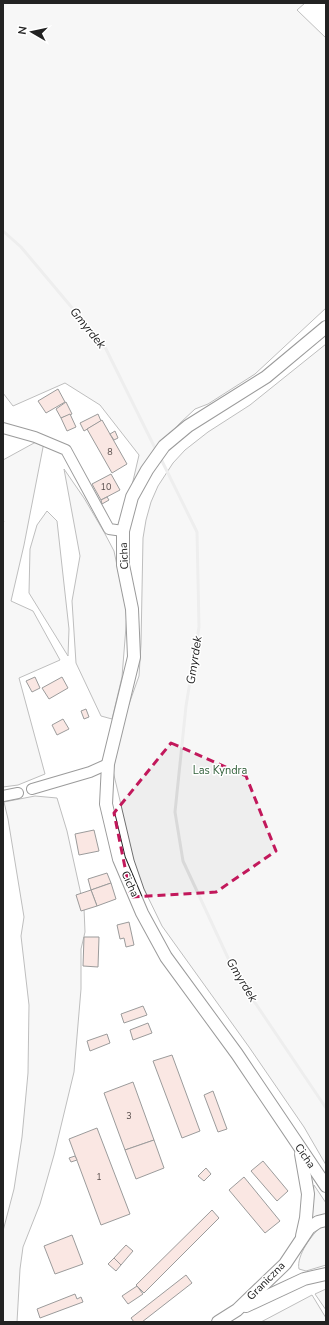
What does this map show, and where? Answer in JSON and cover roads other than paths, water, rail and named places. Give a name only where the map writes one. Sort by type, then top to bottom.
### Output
[{"type":"street","name":"Cicha","points":[[326,327],[266,377],[188,426],[163,447],[147,470],[132,497],[123,531],[123,565],[132,609],[134,658],[108,764],[106,804],[119,859],[142,913],[166,957],[237,1054],[326,1186]]},
{"type":"street","name":"Cicha","points":[[3,428],[36,438],[66,450],[108,529],[123,531]]},
{"type":"street","points":[[32,789],[90,772],[108,764]]},
{"type":"street","points":[[3,796],[18,793]]},
{"type":"street","points":[[300,1147],[308,1194],[306,1218],[301,1240]]},
{"type":"street","name":"Graniczna","points":[[218,1322],[237,1310],[285,1264],[309,1228],[318,1222],[326,1220]]},
{"type":"street","points":[[285,1264],[284,1274],[287,1279],[296,1283]]},
{"type":"street","points":[[237,1310],[296,1283],[324,1273]]},
{"type":"waterway","name":"Gmyrdek","points":[[3,231],[21,247],[105,347],[156,450]]},
{"type":"waterway","name":"Gmyrdek","points":[[160,457],[197,532],[199,627],[186,706],[175,812],[183,861],[235,973],[326,1108]]},
{"type":"park label","name":"Las Kyndra","points":[[220,770]]}]
